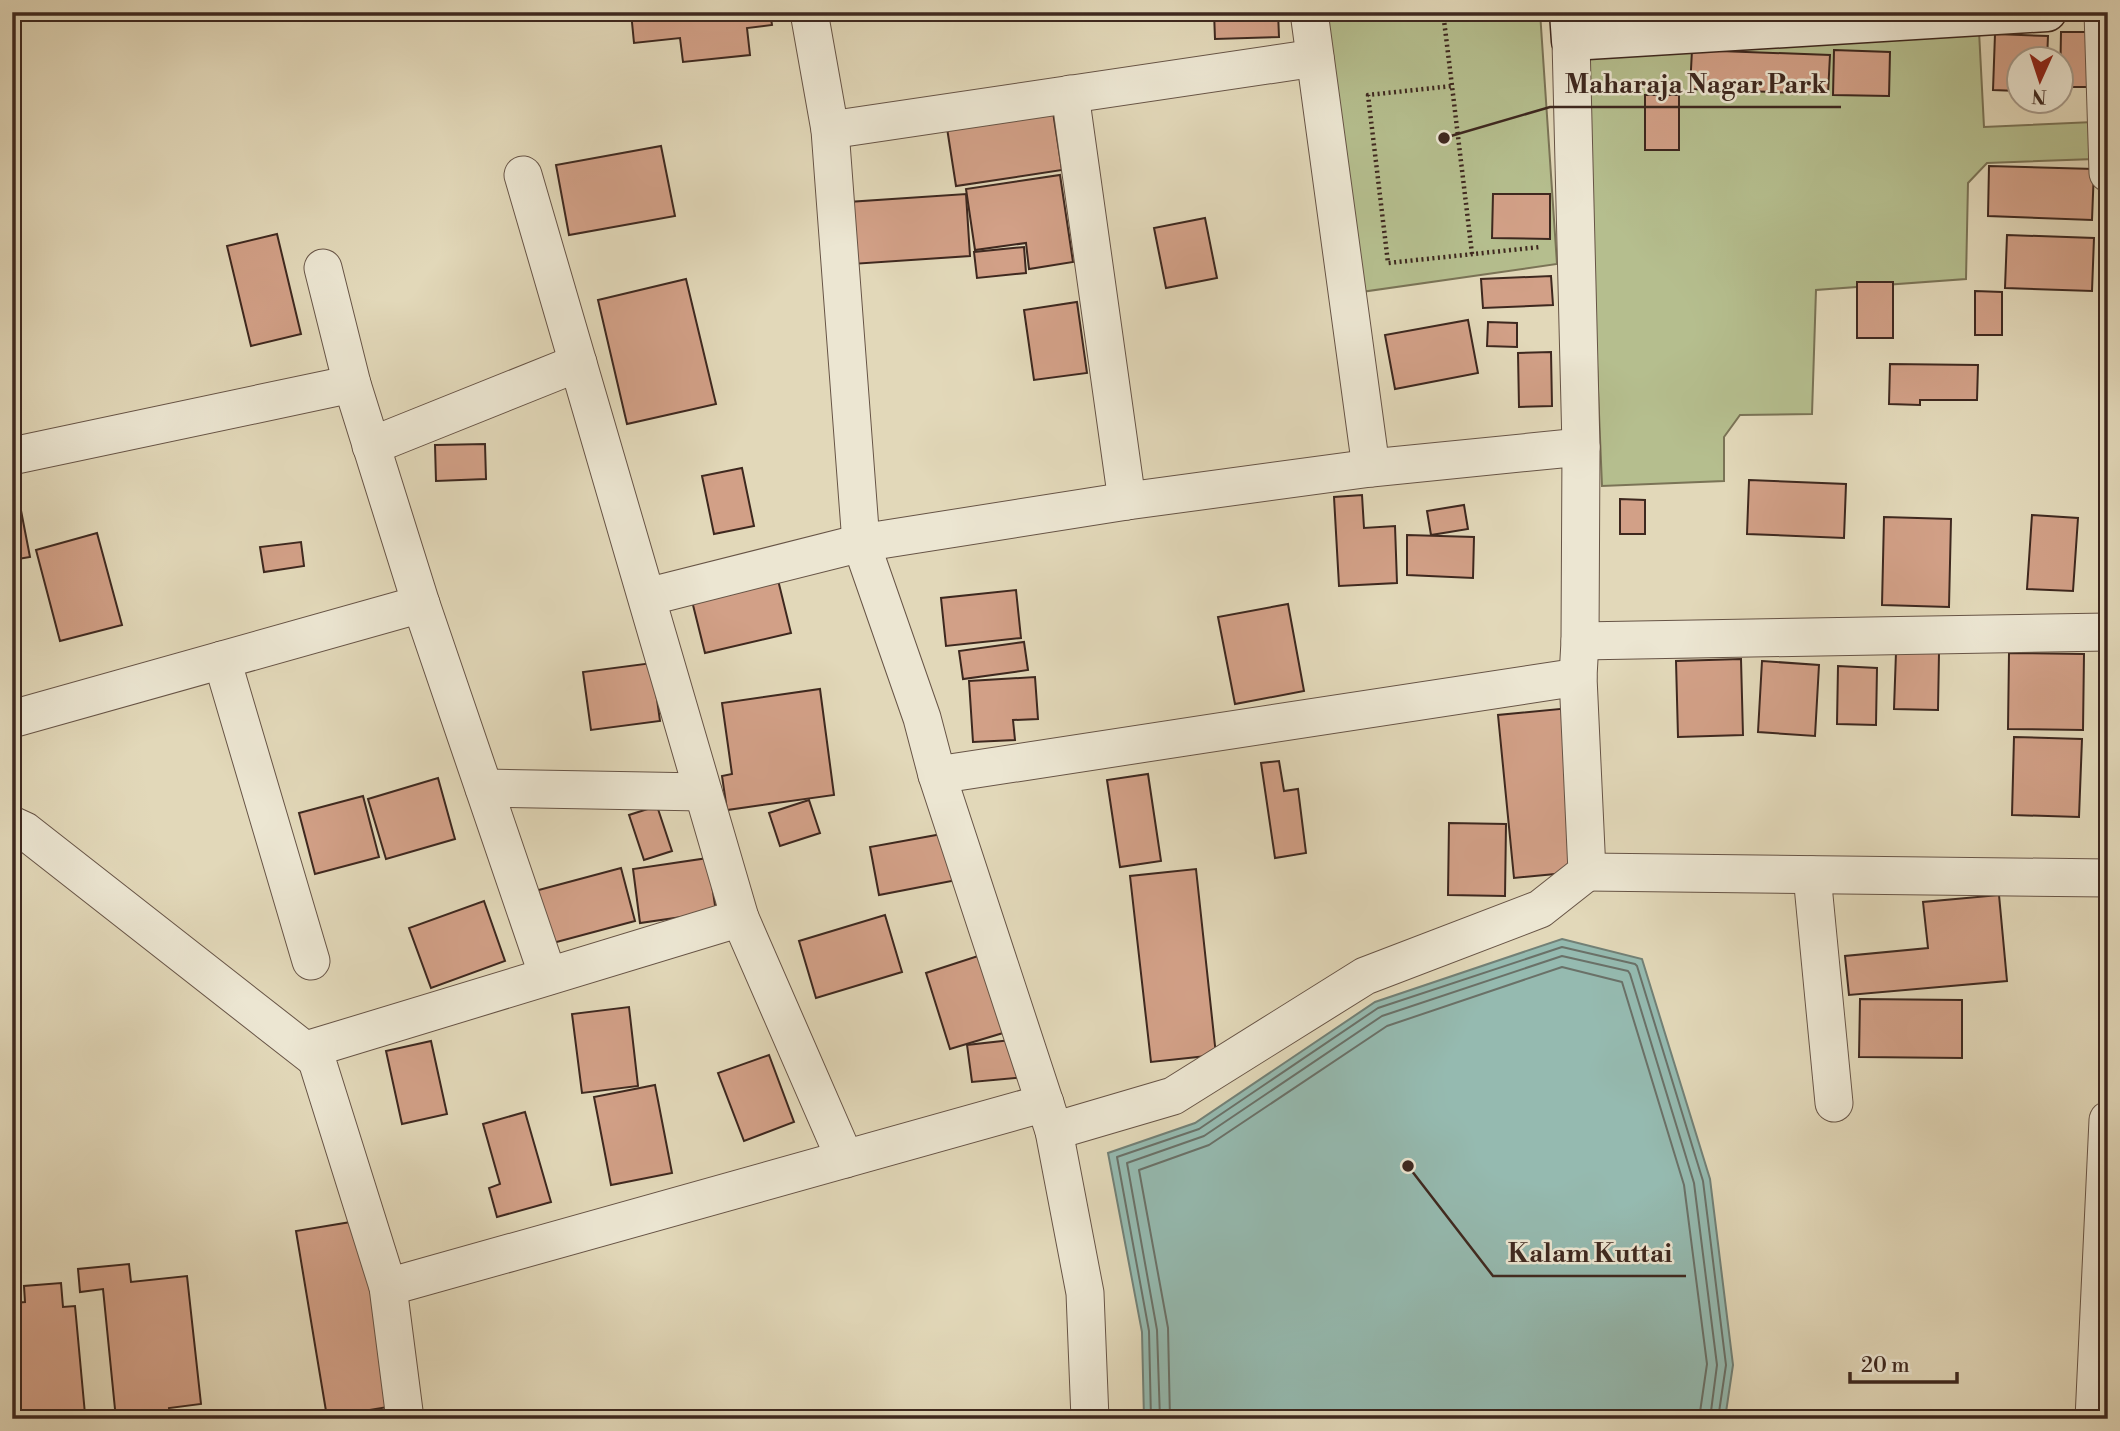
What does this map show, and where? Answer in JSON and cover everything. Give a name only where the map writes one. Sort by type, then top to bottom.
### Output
[{"type":"street","points":[[809,12],[830,130],[861,543],[922,718],[937,775],[1049,1117],[1084,1293],[1090,1419]]},
{"type":"street","points":[[1309,12],[1371,468]]},
{"type":"street","points":[[1587,872],[1578,677],[1581,447],[1570,27],[2047,12]]},
{"type":"street","points":[[2103,12],[2108,173]]},
{"type":"street","points":[[830,130],[1315,58]]},
{"type":"street","points":[[1070,94],[1127,501]]},
{"type":"street","points":[[523,175],[740,918],[845,1159]]},
{"type":"street","points":[[323,268],[352,384],[421,604],[548,976]]},
{"type":"street","points":[[371,446],[578,363]]},
{"type":"street","points":[[12,456],[352,384]]},
{"type":"street","points":[[646,597],[861,543],[1127,501],[1371,468],[1581,447]]},
{"type":"street","points":[[12,719],[421,604]]},
{"type":"street","points":[[1580,641],[2108,632]]},
{"type":"street","points":[[222,660],[311,961]]},
{"type":"street","points":[[937,775],[1578,677]]},
{"type":"street","points":[[484,788],[703,792]]},
{"type":"street","points":[[12,825],[25,831],[316,1059]]},
{"type":"street","points":[[388,1287],[845,1159],[1049,1117],[1173,1097],[1365,976],[1540,909],[1587,872],[2108,878]]},
{"type":"street","points":[[1812,874],[1834,1103]]},
{"type":"street","points":[[405,1419],[388,1287],[313,1048],[740,918]]},
{"type":"street","points":[[2094,1419],[2108,1120]]},
{"type":"path","points":[[1443,12],[1472,254]]},
{"type":"path","points":[[1452,86],[1368,95],[1388,263],[1576,243]]},
{"type":"green space","points":[[1321,12],[1540,12],[1557,264],[1361,292]]},
{"type":"green space","points":[[1979,31],[1984,127],[2093,122],[2094,159],[1987,163],[1968,183],[1966,279],[1816,290],[1812,414],[1740,415],[1724,437],[1724,481],[1602,486],[1584,51]]},
{"type":"water","points":[[1562,939],[1642,959],[1710,1179],[1733,1365],[1725,1419],[1144,1419],[1142,1332],[1108,1153],[1195,1123],[1375,1002]]},
{"type":"building","points":[[631,12],[770,12],[772,25],[747,28],[750,55],[683,62],[680,38],[634,43]]},
{"type":"building","points":[[1214,12],[1278,12],[1279,37],[1215,39]]},
{"type":"building","points":[[2061,32],[2092,32],[2092,87],[2074,87],[2074,46],[2061,46]]},
{"type":"building","points":[[1995,34],[2048,36],[2048,46],[2004,46],[2004,90],[1993,90]]},
{"type":"building","points":[[1692,50],[1830,55],[1828,94],[1690,89]]},
{"type":"building","points":[[1834,50],[1890,52],[1889,96],[1833,95]]},
{"type":"building","points":[[1645,95],[1679,95],[1679,150],[1645,150]]},
{"type":"building","points":[[1053,112],[1062,170],[956,186],[947,128]]},
{"type":"building","points":[[661,146],[675,216],[569,235],[556,165]]},
{"type":"building","points":[[1989,166],[2094,169],[2092,220],[1988,216]]},
{"type":"building","points":[[1060,175],[1073,262],[1029,269],[1026,243],[975,250],[966,189]]},
{"type":"building","points":[[966,194],[970,256],[852,264],[848,202]]},
{"type":"building","points":[[1493,194],[1550,194],[1550,239],[1492,238]]},
{"type":"building","points":[[1205,218],[1217,278],[1166,288],[1154,228]]},
{"type":"building","points":[[277,234],[301,334],[251,346],[227,246]]},
{"type":"building","points":[[2007,235],[2094,238],[2092,291],[2005,288]]},
{"type":"building","points":[[1024,247],[1026,273],[977,278],[974,252]]},
{"type":"building","points":[[1551,276],[1553,305],[1483,308],[1481,279]]},
{"type":"building","points":[[686,279],[716,404],[627,424],[598,300]]},
{"type":"building","points":[[1857,282],[1893,282],[1893,338],[1857,338]]},
{"type":"building","points":[[1975,291],[2002,292],[2002,335],[1975,335]]},
{"type":"building","points":[[1077,302],[1087,373],[1034,380],[1024,310]]},
{"type":"building","points":[[1468,320],[1478,373],[1395,389],[1385,335]]},
{"type":"building","points":[[1488,322],[1517,323],[1517,347],[1487,346]]},
{"type":"building","points":[[1551,352],[1552,406],[1519,407],[1518,353]]},
{"type":"building","points":[[1890,364],[1978,365],[1977,400],[1920,400],[1920,405],[1889,404]]},
{"type":"building","points":[[485,444],[486,479],[436,481],[435,445]]},
{"type":"building","points":[[12,464],[30,557],[12,560]]},
{"type":"building","points":[[742,468],[754,526],[714,534],[702,476]]},
{"type":"building","points":[[1749,480],[1846,484],[1844,538],[1747,534]]},
{"type":"building","points":[[1362,495],[1364,528],[1395,526],[1397,583],[1339,586],[1334,497]]},
{"type":"building","points":[[1620,499],[1645,500],[1645,534],[1620,534]]},
{"type":"building","points":[[1464,505],[1468,529],[1431,535],[1427,511]]},
{"type":"building","points":[[2032,515],[2078,518],[2073,591],[2027,589]]},
{"type":"building","points":[[1884,517],[1951,519],[1949,607],[1882,605]]},
{"type":"building","points":[[97,533],[122,625],[60,641],[36,550]]},
{"type":"building","points":[[1407,535],[1474,537],[1473,578],[1407,575]]},
{"type":"building","points":[[301,542],[304,566],[264,572],[260,547]]},
{"type":"building","points":[[778,580],[791,633],[705,653],[692,601]]},
{"type":"building","points":[[1016,590],[1021,638],[946,646],[941,598]]},
{"type":"building","points":[[1288,604],[1304,691],[1235,704],[1218,617]]},
{"type":"building","points":[[1024,642],[1028,670],[963,679],[959,651]]},
{"type":"building","points":[[1896,652],[1939,653],[1938,710],[1894,709]]},
{"type":"building","points":[[2009,653],[2084,654],[2083,730],[2008,729]]},
{"type":"building","points":[[1741,659],[1743,735],[1678,737],[1676,661]]},
{"type":"building","points":[[1762,661],[1819,665],[1815,736],[1758,732]]},
{"type":"building","points":[[652,663],[660,721],[591,730],[583,672]]},
{"type":"building","points":[[1838,666],[1877,668],[1876,725],[1837,724]]},
{"type":"building","points":[[1035,677],[1038,719],[1013,720],[1015,740],[973,742],[969,681]]},
{"type":"building","points":[[820,689],[834,795],[727,810],[722,776],[732,774],[722,703]]},
{"type":"building","points":[[1570,708],[1586,871],[1514,878],[1498,715]]},
{"type":"building","points":[[2014,737],[2082,739],[2079,817],[2012,815]]},
{"type":"building","points":[[1279,761],[1284,791],[1298,789],[1306,853],[1275,858],[1261,763]]},
{"type":"building","points":[[1148,774],[1161,861],[1120,867],[1107,780]]},
{"type":"building","points":[[438,778],[455,839],[386,859],[368,799]]},
{"type":"building","points":[[363,796],[379,857],[315,874],[299,813]]},
{"type":"building","points":[[809,800],[820,833],[780,846],[769,813]]},
{"type":"building","points":[[657,806],[672,851],[644,860],[629,815]]},
{"type":"building","points":[[1449,823],[1506,824],[1505,896],[1448,895]]},
{"type":"building","points":[[953,832],[962,879],[879,895],[870,847]]},
{"type":"building","points":[[708,858],[716,912],[640,923],[633,869]]},
{"type":"building","points":[[621,868],[635,921],[549,944],[535,891]]},
{"type":"building","points":[[1196,869],[1216,1055],[1151,1062],[1130,876]]},
{"type":"building","points":[[1999,895],[2007,981],[1849,995],[1845,956],[1928,948],[1923,902]]},
{"type":"building","points":[[484,901],[505,961],[431,988],[409,928]]},
{"type":"building","points":[[885,915],[902,972],[816,998],[799,941]]},
{"type":"building","points":[[978,956],[1003,1033],[950,1049],[926,973]]},
{"type":"building","points":[[1860,999],[1962,1000],[1962,1058],[1859,1057]]},
{"type":"building","points":[[629,1007],[638,1086],[582,1093],[572,1014]]},
{"type":"building","points":[[1021,1039],[1025,1077],[972,1082],[967,1045]]},
{"type":"building","points":[[431,1041],[447,1114],[402,1124],[386,1051]]},
{"type":"building","points":[[769,1055],[794,1122],[744,1141],[718,1073]]},
{"type":"building","points":[[655,1085],[672,1173],[611,1185],[594,1097]]},
{"type":"building","points":[[525,1112],[551,1202],[497,1217],[489,1188],[500,1184],[483,1124]]},
{"type":"building","points":[[363,1220],[394,1406],[327,1417],[296,1231]]},
{"type":"building","points":[[129,1264],[131,1282],[187,1276],[201,1404],[169,1408],[170,1419],[116,1419],[103,1289],[80,1292],[78,1269]]},
{"type":"building","points":[[61,1283],[63,1307],[75,1306],[85,1414],[12,1419],[12,1303],[25,1302],[24,1286]]},
{"type":"place","name":"Maharaja Nagar Park","points":[[1444,138]]},
{"type":"place","name":"Kalam Kuttai","points":[[1408,1166]]}]
